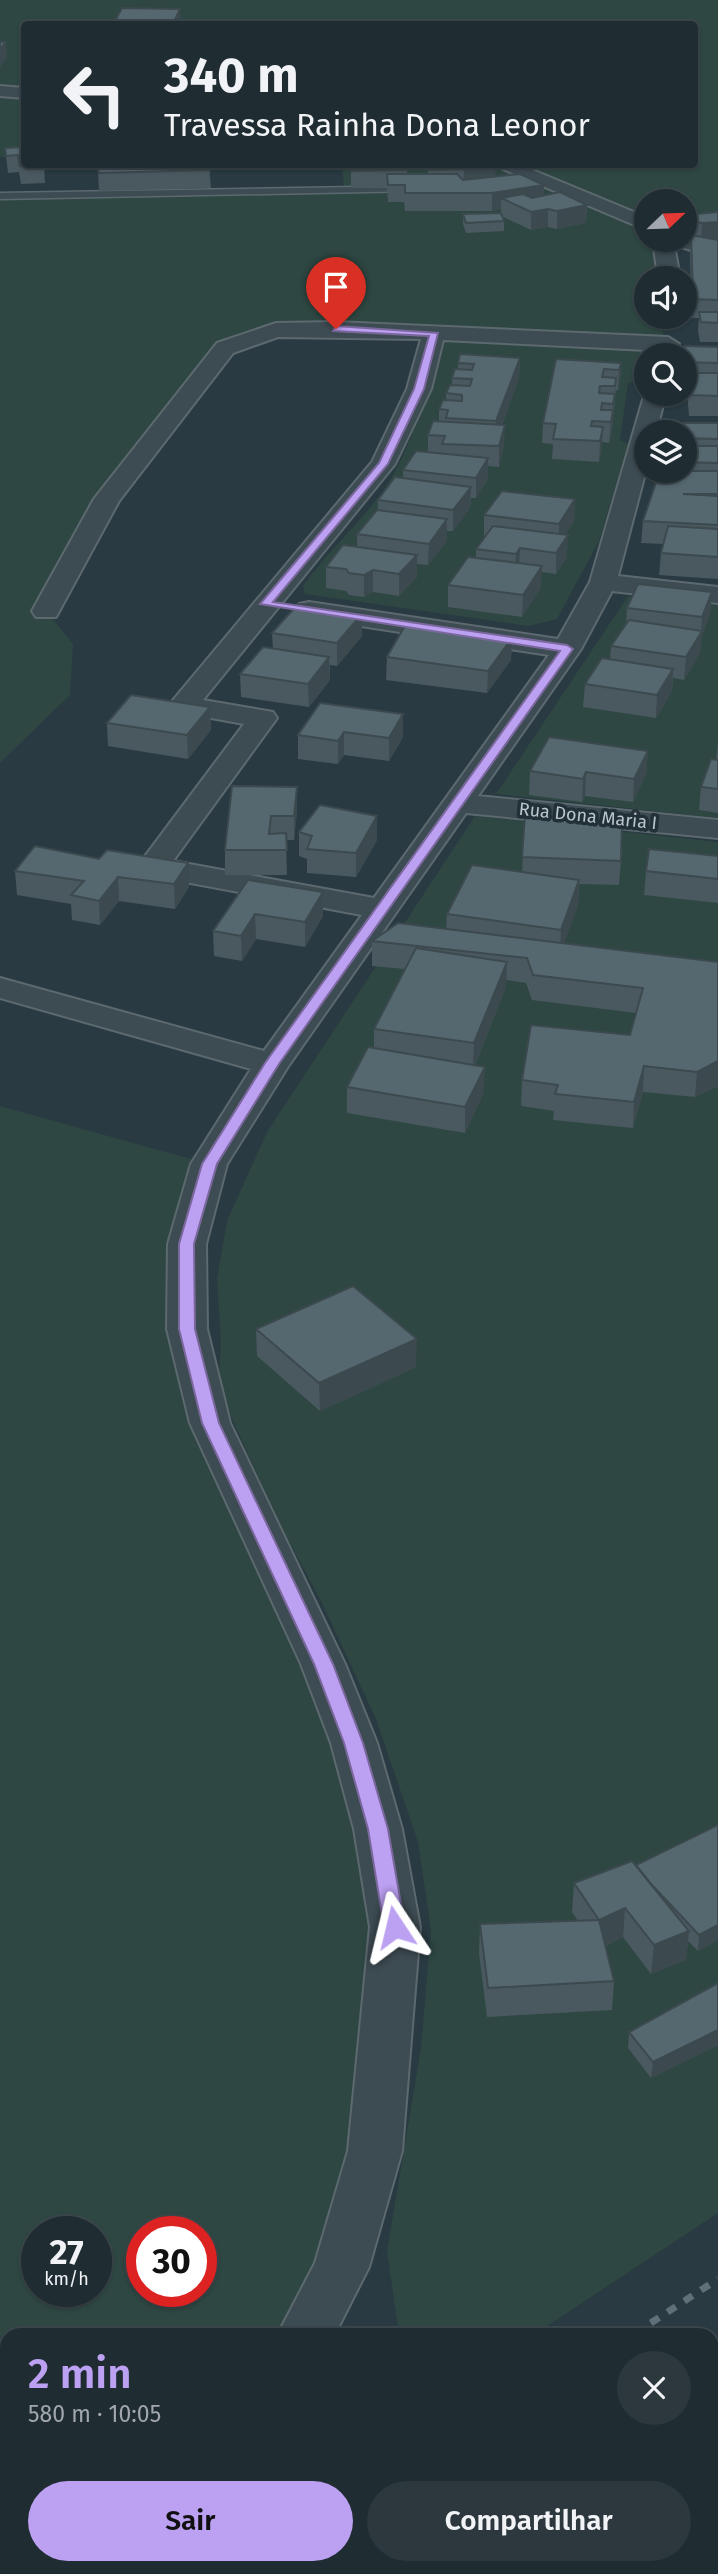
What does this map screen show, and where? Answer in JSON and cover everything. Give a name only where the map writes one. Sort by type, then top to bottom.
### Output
[{"type":"street","points":[[0,91],[21,93]]},
{"type":"street","points":[[510,168],[634,219]]},
{"type":"street","points":[[697,246],[718,252]]},
{"type":"street","points":[[46,611],[107,499],[225,348],[276,330],[336,329],[634,347]]},
{"type":"street","points":[[381,909],[153,867],[263,718],[183,705],[383,464],[419,389],[434,333]]},
{"type":"street","points":[[309,2328],[341,2267],[375,2151],[395,1927],[378,1829],[354,1743],[323,1664],[210,1423],[187,1329],[187,1244],[209,1164],[272,1063],[567,649],[603,582],[651,406]]},
{"type":"street","points":[[603,582],[718,595]]},
{"type":"street","points":[[265,604],[567,649]]},
{"type":"street","name":"Rua Dona Maria I","points":[[459,803],[718,829]]},
{"type":"street","points":[[0,988],[272,1063]]},
{"type":"lane","points":[[519,184],[546,182]]},
{"type":"lane","points":[[0,196],[427,189]]},
{"type":"green space","points":[[0,0],[718,0],[718,220],[697,221],[697,189],[634,189],[634,252],[659,252],[660,266],[634,266],[634,329],[663,329],[663,341],[276,330],[225,348],[167,421],[46,611],[73,644],[70,695],[0,763],[0,196],[344,189],[342,168],[698,168],[698,21],[21,21],[21,157],[0,157]]},
{"type":"green space","points":[[439,335],[634,348],[634,382],[628,383],[620,440],[628,444],[599,541],[557,619],[529,626],[305,594],[303,586],[389,482],[407,447]]},
{"type":"green space","points":[[628,596],[718,605],[718,818],[496,794]]},
{"type":"green space","points":[[475,816],[718,842],[718,2213],[544,2328],[398,2328],[387,2251],[421,2048],[431,1930],[418,1842],[376,1719],[322,1603],[276,1517],[218,1387],[221,1344],[217,1279],[227,1221],[267,1132]]},
{"type":"green space","points":[[0,1106],[209,1164],[187,1329],[395,1927],[341,2267],[309,2328],[0,2328]]},
{"type":"building","points":[[122,8],[180,9],[174,21],[115,21]]},
{"type":"building","points":[[21,147],[21,166],[18,155],[6,156],[5,148]]},
{"type":"building","points":[[210,168],[210,170],[99,173],[98,169]]},
{"type":"building","points":[[352,168],[407,168],[407,170],[351,171]]},
{"type":"building","points":[[430,168],[475,168],[464,169]]},
{"type":"building","points":[[387,174],[457,174],[463,180],[520,174],[544,185],[492,193],[405,193],[405,185],[388,185]]},
{"type":"building","points":[[560,192],[587,205],[557,211],[548,209],[531,212],[501,198],[523,194],[532,198]]},
{"type":"building","points":[[718,212],[718,222],[697,222],[697,214]]},
{"type":"building","points":[[501,213],[504,221],[466,223],[463,214]]},
{"type":"building","points":[[697,236],[718,240],[718,300],[697,299],[697,266],[692,266],[692,252],[697,252]]},
{"type":"building","points":[[699,312],[718,312],[718,323],[701,322]]},
{"type":"building","points":[[697,346],[718,347],[718,363],[697,362]]},
{"type":"building","points":[[460,354],[520,358],[496,421],[446,418],[448,410],[439,409],[443,400],[462,401],[462,395],[446,393],[450,385],[470,386],[472,379],[452,378],[455,369],[472,370],[474,364],[458,363]]},
{"type":"building","points":[[556,359],[621,363],[619,370],[604,369],[602,377],[616,378],[615,386],[600,386],[599,393],[615,394],[613,404],[602,403],[601,410],[613,410],[611,422],[592,421],[591,426],[603,427],[600,441],[553,439],[556,424],[543,423]]},
{"type":"building","points":[[697,373],[718,373],[718,396],[697,395]]},
{"type":"building","points":[[433,421],[505,425],[499,446],[442,444],[445,436],[428,435]]},
{"type":"building","points":[[697,423],[718,423],[718,439],[697,438]]},
{"type":"building","points":[[697,446],[718,446],[718,463],[697,462]]},
{"type":"building","points":[[416,451],[488,458],[476,478],[403,470]]},
{"type":"building","points":[[697,471],[718,471],[718,494],[683,494],[718,496],[718,525],[643,521],[656,483],[697,483]]},
{"type":"building","points":[[395,477],[471,487],[453,510],[378,500]]},
{"type":"building","points":[[502,491],[575,499],[559,524],[484,515]]},
{"type":"building","points":[[377,510],[447,519],[429,544],[357,534]]},
{"type":"building","points":[[493,526],[568,535],[556,553],[520,548],[516,554],[476,549]]},
{"type":"building","points":[[668,526],[718,529],[718,557],[661,553]]},
{"type":"building","points":[[343,545],[417,555],[399,574],[373,570],[364,575],[349,573],[346,569],[326,567]]},
{"type":"building","points":[[468,557],[542,566],[523,595],[448,585]]},
{"type":"building","points":[[638,584],[712,592],[702,617],[627,608]]},
{"type":"building","points":[[298,604],[362,614],[337,643],[272,633]]},
{"type":"building","points":[[629,620],[702,631],[686,657],[611,646]]},
{"type":"building","points":[[407,622],[512,638],[488,671],[387,657]]},
{"type":"building","points":[[263,647],[329,657],[308,684],[240,674]]},
{"type":"building","points":[[602,658],[673,669],[657,695],[585,684]]},
{"type":"building","points":[[131,695],[210,707],[187,735],[107,723]]},
{"type":"building","points":[[320,703],[403,714],[389,738],[344,732],[338,741],[298,735]]},
{"type":"building","points":[[549,737],[648,751],[634,779],[586,772],[583,779],[530,771]]},
{"type":"building","points":[[711,759],[718,760],[718,789],[701,787]]},
{"type":"building","points":[[232,786],[297,787],[294,816],[271,816],[269,834],[286,833],[287,850],[225,850]]},
{"type":"building","points":[[320,805],[377,816],[356,853],[307,849],[312,836],[299,832]]},
{"type":"building","points":[[525,816],[622,822],[621,861],[522,857]]},
{"type":"building","points":[[35,846],[99,859],[107,850],[188,863],[174,884],[118,877],[99,901],[71,895],[84,881],[15,871]]},
{"type":"building","points":[[649,849],[718,856],[718,879],[646,871]]},
{"type":"building","points":[[472,865],[579,880],[561,930],[447,914]]},
{"type":"building","points":[[248,880],[323,892],[305,922],[255,914],[241,936],[213,931]]},
{"type":"building","points":[[398,923],[718,962],[718,1061],[697,1072],[644,1066],[634,1102],[555,1094],[558,1085],[522,1080],[531,1025],[630,1035],[643,988],[533,975],[527,958],[372,941]]},
{"type":"building","points":[[416,948],[507,962],[474,1043],[374,1029]]},
{"type":"building","points":[[368,1047],[485,1067],[465,1107],[347,1087]]},
{"type":"building","points":[[353,1286],[417,1339],[319,1383],[256,1329]]},
{"type":"building","points":[[718,1825],[718,1925],[699,1935],[636,1865]]},
{"type":"building","points":[[632,1861],[689,1931],[654,1945],[625,1908],[599,1920],[574,1883]]},
{"type":"building","points":[[599,1920],[614,1981],[488,1988],[480,1924]]},
{"type":"building","points":[[718,1983],[718,2030],[653,2062],[629,2032]]},
{"type":"railway","points":[[643,2328],[718,2279]]},
{"type":"route","points":[[336,329],[434,333],[419,389],[383,464],[265,604],[567,649],[272,1063],[209,1164],[187,1244],[187,1329],[210,1423],[323,1664],[354,1743],[378,1829],[395,1927]]}]
